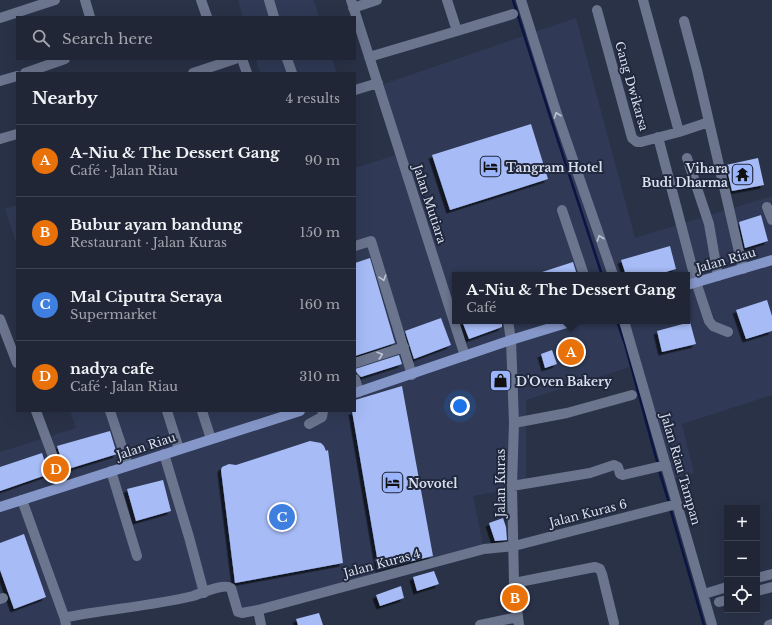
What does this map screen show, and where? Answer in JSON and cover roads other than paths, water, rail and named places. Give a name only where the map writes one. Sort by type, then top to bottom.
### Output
[{"type":"main road","name":"Jalan Riau","points":[[692,284],[772,260]]},
{"type":"main road","points":[[357,393],[559,324]]},
{"type":"main road","name":"Jalan Riau","points":[[0,507],[211,439],[278,415],[294,412]]},
{"type":"street","points":[[0,18],[27,13],[55,0]]},
{"type":"street","points":[[85,0],[90,16]]},
{"type":"street","points":[[201,0],[207,16]]},
{"type":"street","points":[[269,0],[274,16]]},
{"type":"street","points":[[352,4],[377,0]]},
{"type":"street","points":[[447,0],[457,31]]},
{"type":"street","points":[[521,0],[555,108],[612,272]]},
{"type":"street","points":[[643,0],[679,132]]},
{"type":"street","name":"Jalan Mutiara","points":[[352,4],[356,16]]},
{"type":"street","name":"Gang Dwikarsa","points":[[597,10],[631,136],[637,142],[679,132],[709,122]]},
{"type":"street","points":[[369,57],[513,14]]},
{"type":"street","name":"Jalan Mutiara","points":[[356,16],[452,315]]},
{"type":"street","points":[[684,21],[743,269]]},
{"type":"street","points":[[27,72],[44,62],[58,60]]},
{"type":"street","points":[[206,71],[233,60]]},
{"type":"street","points":[[242,60],[247,72]]},
{"type":"street","points":[[287,60],[292,72]]},
{"type":"street","points":[[0,81],[16,76]]},
{"type":"street","points":[[356,90],[378,83]]},
{"type":"street","points":[[0,140],[16,134]]},
{"type":"street","points":[[658,137],[689,272]]},
{"type":"street","points":[[687,158],[709,224],[718,276]]},
{"type":"street","points":[[767,207],[772,220]]},
{"type":"street","points":[[562,210],[583,272]]},
{"type":"street","points":[[356,246],[371,240],[412,374]]},
{"type":"street","points":[[692,284],[712,326],[728,332]]},
{"type":"street","points":[[0,319],[16,360]]},
{"type":"street","name":"Jalan Mutiara","points":[[455,324],[465,356]]},
{"type":"street","name":"Jalan Kuras","points":[[508,324],[511,340],[514,423],[512,486],[514,583],[518,621]]},
{"type":"street","name":"Jalan Riau Tampan","points":[[625,324],[661,466],[704,594],[712,625]]},
{"type":"street","points":[[356,363],[404,348]]},
{"type":"street","points":[[514,423],[567,413],[632,395]]},
{"type":"street","points":[[36,412],[64,486]]},
{"type":"street","points":[[110,412],[128,466]]},
{"type":"street","points":[[167,412],[179,449]]},
{"type":"street","points":[[202,412],[211,439]]},
{"type":"street","points":[[309,424],[322,417],[323,412]]},
{"type":"street","points":[[22,500],[66,622],[75,616],[159,603],[204,593],[164,454]]},
{"type":"street","points":[[512,486],[590,473],[614,465],[618,467],[620,474],[623,475],[661,466]]},
{"type":"street","points":[[111,471],[136,556]]},
{"type":"street","name":"Jalan Kuras 6","points":[[514,546],[673,505]]},
{"type":"street","name":"Jalan Kuras 4","points":[[204,593],[218,587],[228,586],[231,588],[236,610],[239,613],[258,610],[484,549],[514,546]]},
{"type":"street","points":[[514,583],[595,567],[598,568],[602,571],[614,623]]},
{"type":"street","points":[[760,577],[772,574]]},
{"type":"street","points":[[760,590],[772,587]]},
{"type":"street","points":[[704,594],[724,588]]},
{"type":"street","points":[[258,610],[261,625]]},
{"type":"street","points":[[480,625],[518,621]]},
{"type":"waterway","points":[[513,0],[601,272]]},
{"type":"waterway","points":[[618,324],[625,344],[658,465]]},
{"type":"waterway","points":[[659,470],[669,503]]},
{"type":"waterway","points":[[670,508],[704,625]]},
{"type":"place","name":"Tangram Hotel","points":[[490,167]]},
{"type":"place","name":"Vihara Budi Dharma","points":[[743,175]]},
{"type":"place","name":"A-Niu & The Dessert Gang","points":[[571,352]]},
{"type":"place","name":"D'Oven Bakery","points":[[500,381]]},
{"type":"place","name":"nadya cafe","points":[[56,469]]},
{"type":"place","name":"Novotel","points":[[392,483]]},
{"type":"place","name":"Mal Ciputra Seraya","points":[[282,517]]},
{"type":"place","name":"Bubur ayam bandung","points":[[515,598]]}]
